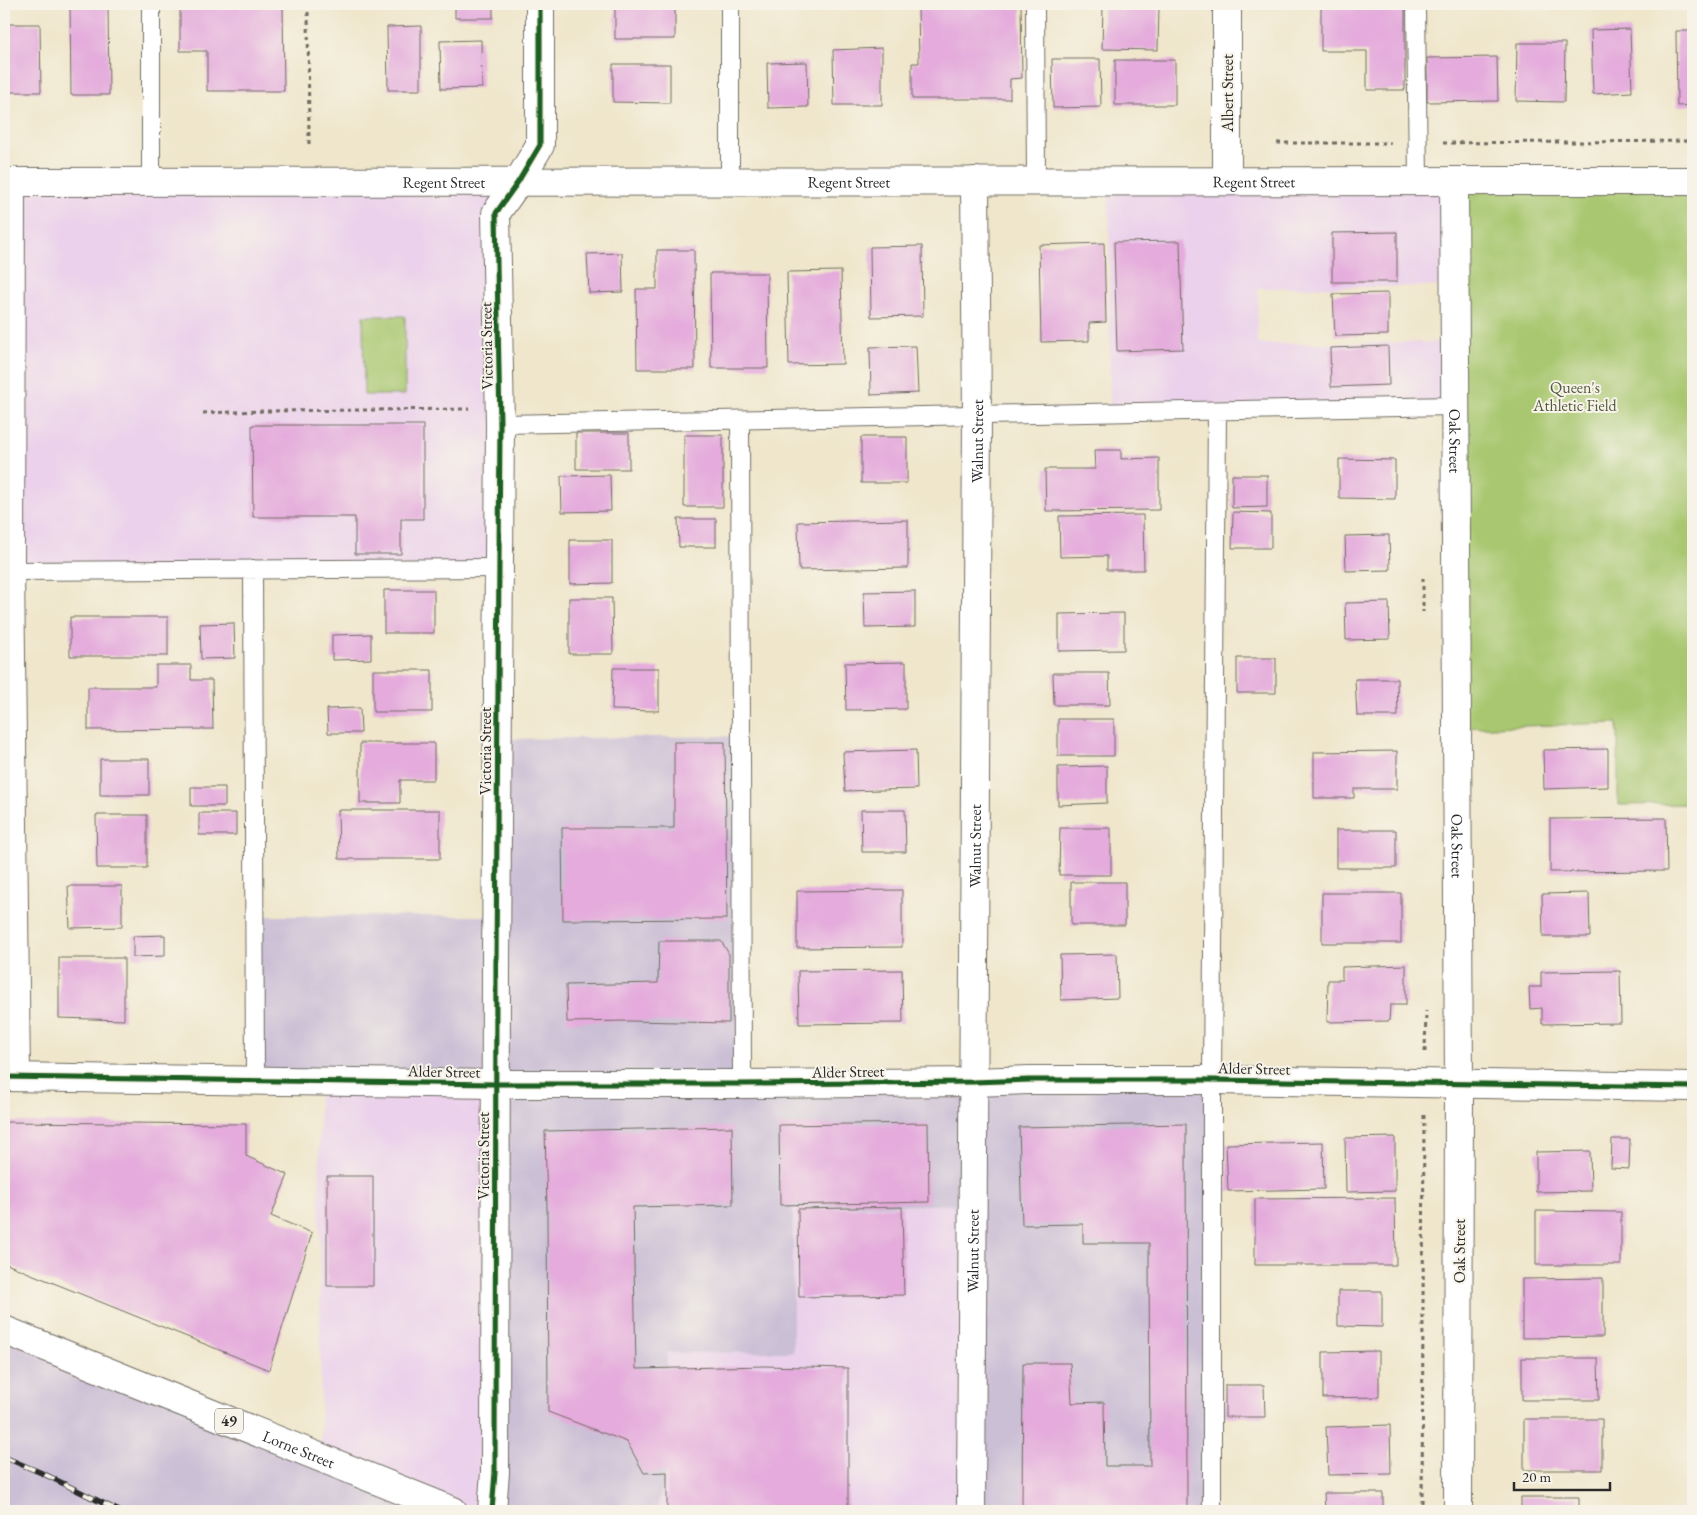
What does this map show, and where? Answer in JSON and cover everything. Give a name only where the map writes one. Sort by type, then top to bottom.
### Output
[{"type":"street","name":"Victoria Street","points":[[492,1511],[495,1472],[495,1084],[500,424],[496,213],[518,182],[540,145],[540,4]]},
{"type":"street","name":"Albert Street","points":[[1227,4],[1227,181]]},
{"type":"street","name":"Walnut Street","points":[[971,1511],[976,415],[975,181]]},
{"type":"street","name":"Oak Street","points":[[1454,181],[1459,1084],[1458,1511]]},
{"type":"street","name":"Regent Street","points":[[7,182],[1693,181]]},
{"type":"street","points":[[7,182],[7,420],[10,571],[10,1077]]},
{"type":"street","name":"Alder Street","points":[[10,1077],[495,1084],[1212,1080],[1693,1087]]},
{"type":"street","name":"Lorne Street","points":[[4,1330],[454,1511]]},
{"type":"lane","points":[[150,182],[152,4]]},
{"type":"lane","points":[[730,4],[730,181]]},
{"type":"lane","points":[[1035,4],[1036,181]]},
{"type":"lane","points":[[1416,4],[1418,181]]},
{"type":"lane","points":[[500,424],[1455,406]]},
{"type":"lane","points":[[1212,1511],[1212,1080],[1217,411]]},
{"type":"lane","points":[[740,420],[742,1084]]},
{"type":"lane","points":[[10,571],[498,568]]},
{"type":"lane","points":[[252,569],[255,1081]]},
{"type":"path","points":[[308,4],[309,147]]},
{"type":"path","points":[[1277,142],[1693,141]]},
{"type":"path","points":[[203,413],[469,409]]},
{"type":"path","points":[[1423,570],[1423,618]]},
{"type":"path","points":[[1422,1511],[1426,1007]]},
{"type":"shaded area","points":[[1456,177],[1457,286],[1258,288],[1257,344],[1456,342],[1457,404],[1110,409],[1109,180]]},
{"type":"shaded area","points":[[4,179],[519,179],[499,211],[500,566],[13,569]]},
{"type":"shaded area","points":[[738,736],[741,1087],[1213,1082],[1214,1511],[973,1511],[974,1204],[793,1208],[793,1352],[667,1353],[667,1472],[656,1511],[494,1511],[497,1087],[257,1083],[257,916],[498,916],[499,739]]},
{"type":"shaded area","points":[[319,1084],[497,1087],[494,1511],[443,1511],[321,1462]]},
{"type":"shaded area","points":[[974,1204],[973,1511],[656,1511],[667,1472],[667,1352],[793,1351],[792,1208]]},
{"type":"shaded area","points":[[4,1333],[443,1511],[4,1511]]},
{"type":"green space","name":"Queen's Athletic Field","points":[[1456,177],[1693,178],[1693,804],[1618,805],[1618,723],[1459,728]]},
{"type":"green space","points":[[363,316],[405,316],[405,395],[364,395]]},
{"type":"building","points":[[70,4],[108,4],[109,95],[71,95]]},
{"type":"building","points":[[180,4],[283,4],[284,91],[207,91],[207,51],[180,51]]},
{"type":"building","points":[[455,4],[493,4],[493,18],[455,18]]},
{"type":"building","points":[[615,4],[675,4],[675,39],[615,39]]},
{"type":"building","points":[[891,4],[1021,4],[1022,78],[1010,79],[1010,99],[912,99],[912,63],[919,63],[918,6],[891,6]]},
{"type":"building","points":[[1103,4],[1159,4],[1158,50],[1102,49]]},
{"type":"building","points":[[1321,4],[1405,4],[1405,90],[1367,90],[1367,51],[1321,51]]},
{"type":"building","points":[[4,24],[40,24],[41,92],[4,92]]},
{"type":"building","points":[[421,26],[421,90],[388,90],[387,27]]},
{"type":"building","points":[[1630,29],[1632,92],[1593,94],[1591,30]]},
{"type":"building","points":[[1676,31],[1693,31],[1693,105],[1677,106]]},
{"type":"building","points":[[481,40],[482,88],[441,89],[440,41]]},
{"type":"building","points":[[1517,43],[1565,43],[1564,102],[1516,101]]},
{"type":"building","points":[[882,48],[882,105],[834,105],[833,50]]},
{"type":"building","points":[[1497,57],[1498,101],[1427,102],[1427,58]]},
{"type":"building","points":[[1052,59],[1100,59],[1101,107],[1053,108]]},
{"type":"building","points":[[1115,60],[1175,60],[1175,105],[1115,105]]},
{"type":"building","points":[[807,62],[808,107],[768,108],[767,63]]},
{"type":"building","points":[[613,64],[670,64],[670,103],[613,102]]},
{"type":"building","points":[[1397,232],[1397,282],[1332,282],[1332,233]]},
{"type":"building","points":[[1180,241],[1183,349],[1117,351],[1114,242]]},
{"type":"building","points":[[1104,243],[1106,322],[1089,323],[1089,341],[1041,342],[1039,245]]},
{"type":"building","points":[[922,246],[923,316],[871,317],[870,247]]},
{"type":"building","points":[[657,250],[694,250],[695,369],[637,369],[636,289],[657,289]]},
{"type":"building","points":[[622,253],[623,292],[589,293],[587,254]]},
{"type":"building","points":[[841,271],[843,364],[789,365],[787,272]]},
{"type":"building","points":[[710,273],[767,273],[768,368],[711,368]]},
{"type":"building","points":[[1388,293],[1388,335],[1335,336],[1333,294]]},
{"type":"building","points":[[916,346],[918,393],[871,395],[870,347]]},
{"type":"building","points":[[1388,346],[1389,385],[1331,387],[1330,348]]},
{"type":"building","points":[[252,425],[423,425],[423,519],[401,519],[401,554],[355,554],[355,517],[253,517]]},
{"type":"building","points":[[576,433],[629,433],[629,469],[576,469]]},
{"type":"building","points":[[684,435],[723,435],[723,507],[684,507]]},
{"type":"building","points":[[861,437],[907,437],[907,483],[861,483]]},
{"type":"building","points":[[1094,450],[1121,450],[1121,459],[1159,458],[1159,510],[1046,511],[1045,469],[1095,469]]},
{"type":"building","points":[[1339,459],[1395,460],[1395,499],[1339,498]]},
{"type":"building","points":[[610,475],[611,511],[562,512],[561,476]]},
{"type":"building","points":[[1232,475],[1267,475],[1267,507],[1232,508]]},
{"type":"building","points":[[1233,512],[1271,513],[1271,548],[1232,548]]},
{"type":"building","points":[[1143,515],[1144,570],[1107,570],[1107,556],[1060,557],[1059,516]]},
{"type":"building","points":[[678,519],[716,519],[716,547],[679,547]]},
{"type":"building","points":[[908,520],[908,568],[799,570],[798,522]]},
{"type":"building","points":[[1389,535],[1390,570],[1346,571],[1345,536]]},
{"type":"building","points":[[570,540],[612,540],[612,583],[570,584]]},
{"type":"building","points":[[384,590],[434,590],[434,633],[384,633]]},
{"type":"building","points":[[915,591],[915,627],[865,628],[864,592]]},
{"type":"building","points":[[569,598],[612,598],[613,654],[569,654]]},
{"type":"building","points":[[1389,602],[1390,639],[1346,640],[1345,603]]},
{"type":"building","points":[[1124,613],[1124,650],[1059,651],[1059,614]]},
{"type":"building","points":[[70,617],[168,617],[168,656],[70,656]]},
{"type":"building","points":[[234,623],[235,658],[201,659],[200,624]]},
{"type":"building","points":[[371,634],[371,659],[332,660],[332,635]]},
{"type":"building","points":[[1237,658],[1276,658],[1276,693],[1237,693]]},
{"type":"building","points":[[906,662],[906,709],[846,710],[845,663]]},
{"type":"building","points":[[156,665],[191,665],[191,680],[212,680],[213,729],[88,730],[88,687],[156,687]]},
{"type":"building","points":[[613,668],[659,668],[659,711],[612,710]]},
{"type":"building","points":[[373,670],[432,670],[432,712],[373,712]]},
{"type":"building","points":[[1053,673],[1109,673],[1110,705],[1054,705]]},
{"type":"building","points":[[1355,679],[1397,679],[1398,716],[1357,716]]},
{"type":"building","points":[[360,708],[361,733],[328,733],[327,709]]},
{"type":"building","points":[[1058,719],[1114,719],[1114,756],[1058,756]]},
{"type":"building","points":[[674,742],[725,742],[727,919],[563,920],[562,828],[674,828]]},
{"type":"building","points":[[360,743],[434,743],[434,780],[400,780],[400,803],[360,803]]},
{"type":"building","points":[[1608,749],[1608,787],[1544,789],[1543,750]]},
{"type":"building","points":[[916,750],[917,789],[845,791],[843,752]]},
{"type":"building","points":[[1397,751],[1397,789],[1354,789],[1354,798],[1314,798],[1314,752]]},
{"type":"building","points":[[100,759],[149,759],[149,795],[100,795]]},
{"type":"building","points":[[1107,766],[1107,803],[1058,805],[1058,767]]},
{"type":"building","points":[[191,787],[225,787],[225,806],[191,806]]},
{"type":"building","points":[[338,810],[440,810],[440,859],[339,859]]},
{"type":"building","points":[[861,810],[905,810],[906,852],[862,852]]},
{"type":"building","points":[[199,813],[236,813],[236,835],[199,835]]},
{"type":"building","points":[[96,815],[147,815],[147,868],[97,868]]},
{"type":"building","points":[[1666,818],[1667,871],[1550,872],[1550,819]]},
{"type":"building","points":[[1060,828],[1111,828],[1111,875],[1059,875]]},
{"type":"building","points":[[1336,830],[1396,830],[1396,868],[1336,868]]},
{"type":"building","points":[[1071,882],[1125,882],[1125,925],[1071,925]]},
{"type":"building","points":[[68,886],[122,886],[122,927],[70,928]]},
{"type":"building","points":[[902,890],[902,947],[797,948],[797,891]]},
{"type":"building","points":[[1322,893],[1401,893],[1401,943],[1322,943]]},
{"type":"building","points":[[1589,893],[1590,937],[1543,937],[1542,894]]},
{"type":"building","points":[[165,935],[165,956],[133,957],[133,936]]},
{"type":"building","points":[[659,941],[721,941],[729,954],[729,1023],[567,1022],[566,985],[658,983]]},
{"type":"building","points":[[1117,954],[1118,998],[1061,1000],[1060,955]]},
{"type":"building","points":[[59,958],[124,958],[124,1020],[59,1018]]},
{"type":"building","points":[[1406,965],[1406,1005],[1390,1005],[1389,1021],[1327,1022],[1328,980],[1342,980],[1342,967]]},
{"type":"building","points":[[902,970],[903,1023],[799,1024],[798,971]]},
{"type":"building","points":[[1620,971],[1621,1023],[1542,1024],[1542,1008],[1530,1009],[1529,987],[1541,987],[1541,972]]},
{"type":"building","points":[[4,1122],[246,1124],[246,1156],[288,1175],[271,1216],[312,1233],[269,1370],[4,1263]]},
{"type":"building","points":[[928,1123],[929,1202],[780,1205],[779,1125]]},
{"type":"building","points":[[1186,1124],[1187,1511],[1022,1511],[1023,1363],[1070,1363],[1072,1403],[1104,1402],[1105,1466],[1150,1466],[1149,1243],[1083,1243],[1083,1224],[1022,1225],[1019,1127]]},
{"type":"building","points":[[732,1127],[733,1205],[633,1207],[636,1369],[764,1366],[848,1368],[848,1511],[667,1511],[667,1472],[644,1473],[627,1442],[548,1412],[545,1131]]},
{"type":"building","points":[[1395,1137],[1395,1191],[1346,1192],[1345,1138]]},
{"type":"building","points":[[1612,1139],[1630,1139],[1629,1169],[1611,1168]]},
{"type":"building","points":[[1323,1142],[1324,1189],[1228,1191],[1226,1144]]},
{"type":"building","points":[[1590,1151],[1591,1191],[1536,1192],[1536,1152]]},
{"type":"building","points":[[327,1176],[373,1176],[373,1286],[327,1286]]},
{"type":"building","points":[[1395,1198],[1396,1265],[1255,1265],[1255,1199]]},
{"type":"building","points":[[902,1207],[904,1295],[799,1297],[798,1209]]},
{"type":"building","points":[[1536,1211],[1621,1212],[1621,1265],[1536,1265]]},
{"type":"building","points":[[1603,1278],[1603,1337],[1522,1338],[1522,1279]]},
{"type":"building","points":[[1338,1291],[1382,1291],[1382,1327],[1338,1326]]},
{"type":"building","points":[[1379,1351],[1379,1397],[1323,1398],[1323,1352]]},
{"type":"building","points":[[1522,1358],[1598,1358],[1599,1400],[1522,1400]]},
{"type":"building","points":[[1225,1385],[1264,1385],[1265,1417],[1225,1417]]},
{"type":"building","points":[[1524,1419],[1602,1419],[1602,1470],[1524,1470]]},
{"type":"building","points":[[1390,1425],[1391,1474],[1328,1475],[1326,1427]]},
{"type":"building","points":[[1324,1493],[1383,1493],[1383,1511],[1325,1511]]},
{"type":"building","points":[[1521,1497],[1579,1497],[1579,1511],[1521,1511]]},
{"type":"railway","points":[[4,1457],[44,1474],[119,1511]]},
{"type":"cycle path","points":[[492,1511],[495,1472],[500,424],[496,213],[518,182],[540,145],[540,4]]},
{"type":"cycle path","points":[[4,1077],[495,1084],[1212,1080],[1693,1087]]}]
